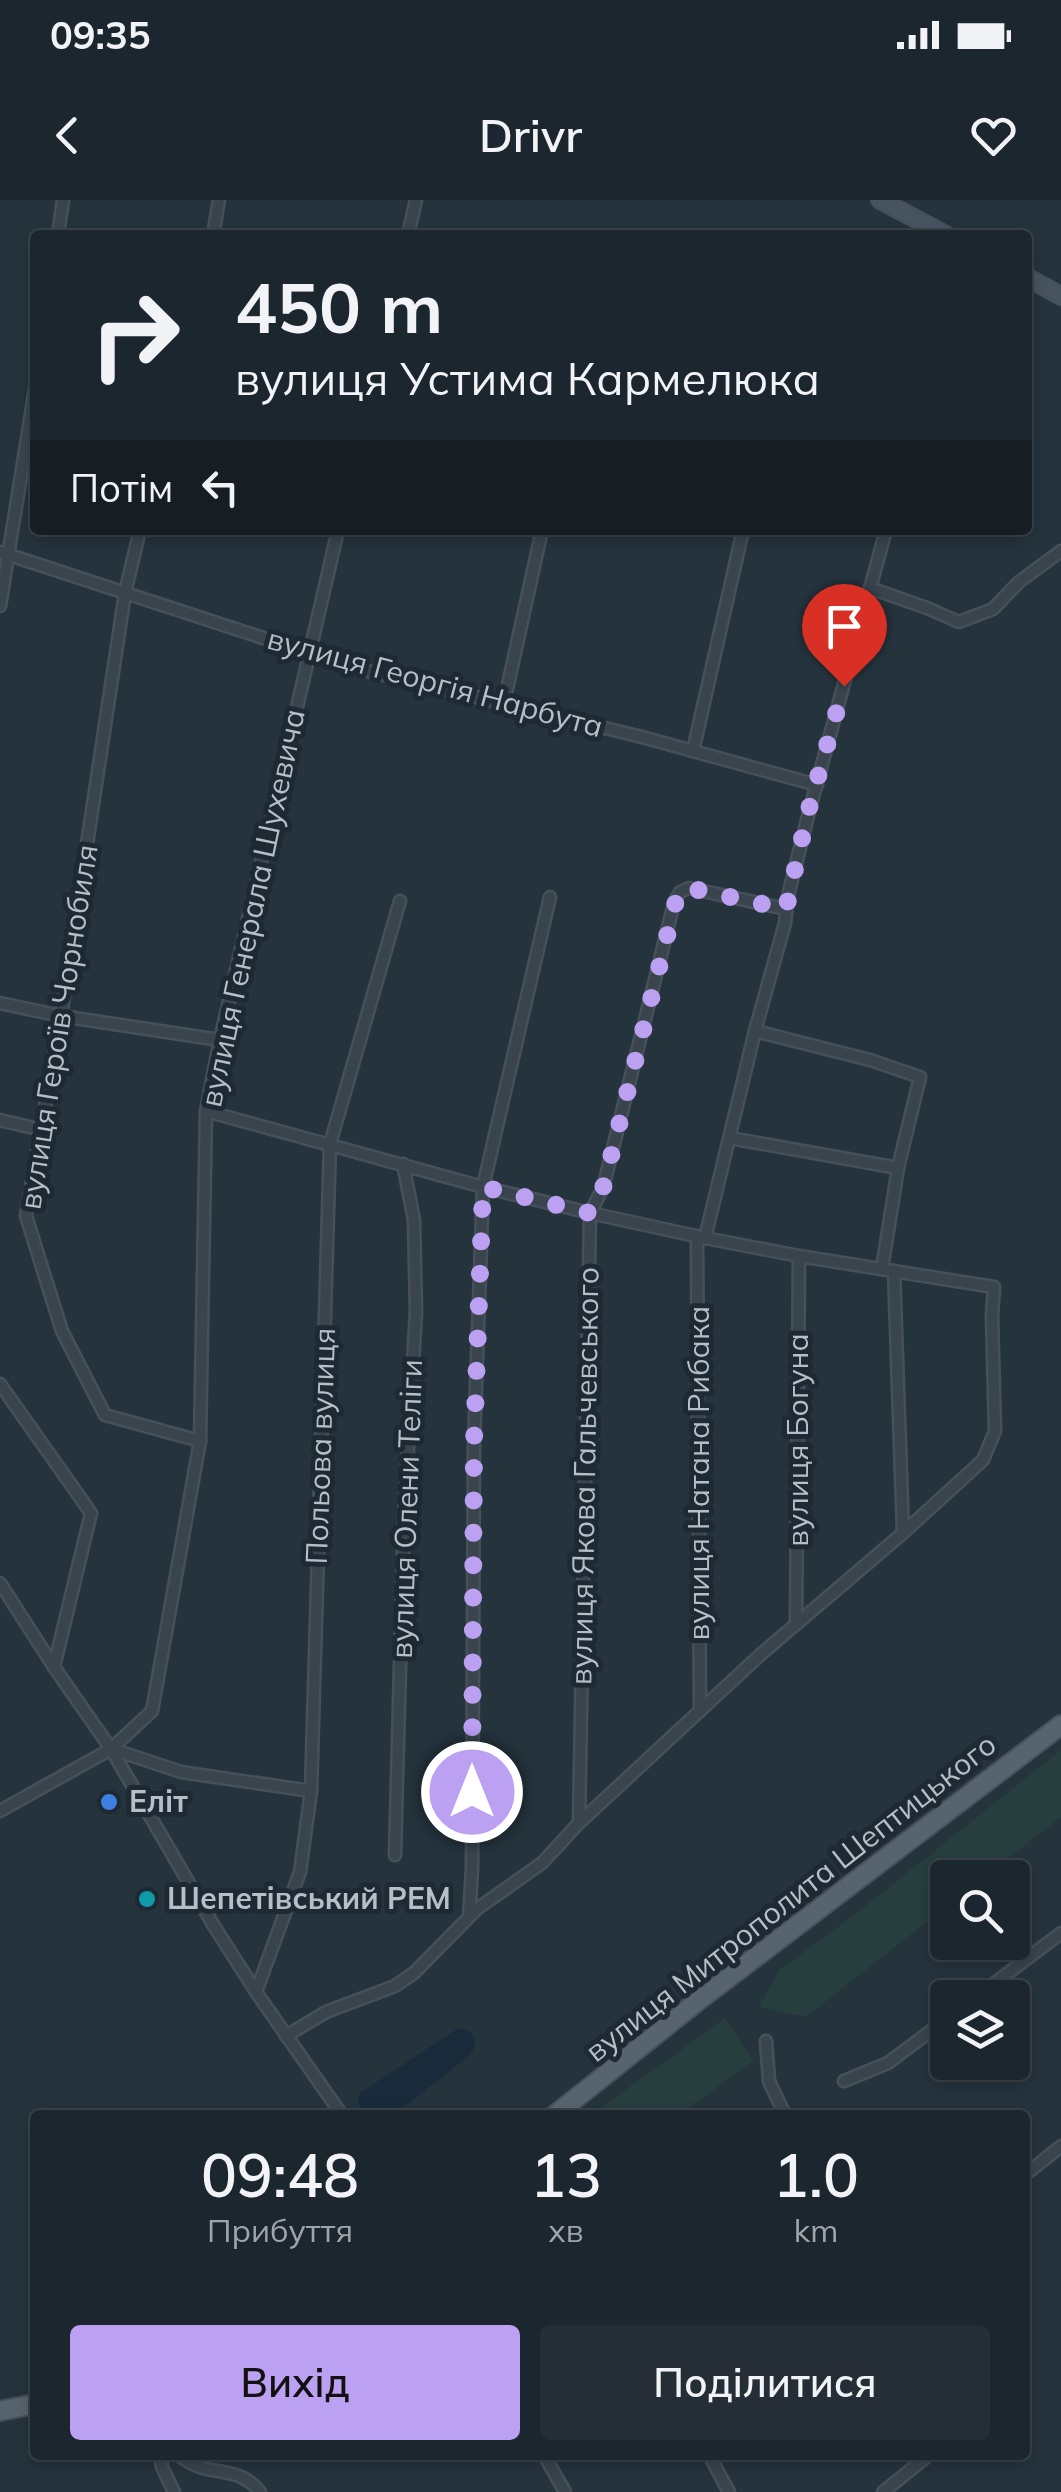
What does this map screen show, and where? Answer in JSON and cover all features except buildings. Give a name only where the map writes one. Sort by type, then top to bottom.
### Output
[{"type":"main road","points":[[880,200],[937,230]]},
{"type":"main road","points":[[1032,280],[1061,296]]},
{"type":"main road","name":"вулиця Митрополита Шептицького","points":[[561,2110],[699,2000],[1061,1725]]},
{"type":"main road","points":[[0,2412],[30,2405]]},
{"type":"street","points":[[59,230],[63,200]]},
{"type":"street","points":[[214,230],[219,200]]},
{"type":"street","points":[[409,230],[416,200]]},
{"type":"street","points":[[0,606],[5,553],[30,416]]},
{"type":"street","name":"вулиця Героїв Чорнобиля","points":[[139,535],[125,592],[61,1016],[26,1216],[62,1331],[105,1415],[200,1441]]},
{"type":"street","name":"вулиця Генерала Шухевича","points":[[0,1811],[112,1749],[152,1711],[200,1441],[206,1111],[337,535]]},
{"type":"street","points":[[504,703],[541,535]]},
{"type":"street","points":[[693,751],[743,535]]},
{"type":"street","name":"вулиця Натана Рибака","points":[[700,1711],[701,1237],[730,1138],[796,862],[885,535]]},
{"type":"street","points":[[870,588],[959,622],[993,609],[1019,582],[1061,551]]},
{"type":"street","name":"вулиця Георгія Нарбута","points":[[5,553],[356,668],[817,785]]},
{"type":"street","name":"вулиця Якова Гальчевського","points":[[580,1824],[590,1213],[603,1188],[674,903],[680,892],[689,888],[786,909]]},
{"type":"street","points":[[468,1917],[472,1851],[474,1442],[483,1187],[550,897]]},
{"type":"street","name":"Польова вулиця","points":[[256,1992],[300,1872],[312,1791],[330,1144],[400,901]]},
{"type":"street","points":[[0,1003],[220,1040]]},
{"type":"street","points":[[755,1031],[870,1060],[920,1078],[898,1168],[888,1270],[903,1533]]},
{"type":"street","points":[[206,1111],[590,1213],[799,1256],[994,1287],[995,1431],[982,1460],[796,1623],[542,1863],[468,1917],[424,1964],[395,1986],[339,2006],[286,2036]]},
{"type":"street","points":[[0,1120],[42,1130]]},
{"type":"street","points":[[730,1138],[898,1168]]},
{"type":"street","name":"вулиця Олени Теліги","points":[[395,1854],[404,1516],[416,1312],[414,1220],[404,1164]]},
{"type":"street","name":"вулиця Богуна","points":[[796,1623],[799,1256]]},
{"type":"street","points":[[0,1384],[91,1512],[54,1666]]},
{"type":"street","points":[[0,1583],[112,1749],[256,1992],[338,2110]]},
{"type":"street","points":[[112,1749],[181,1772],[312,1791]]},
{"type":"street","points":[[999,1980],[1061,1933]]},
{"type":"street","points":[[844,2080],[888,2063],[930,2032]]},
{"type":"street","points":[[766,2041],[769,2080],[783,2110]]},
{"type":"street","points":[[1030,2171],[1061,2146]]},
{"type":"street","points":[[161,2460],[174,2492]]},
{"type":"street","points":[[186,2460],[204,2470],[245,2476],[260,2492]]},
{"type":"street","points":[[547,2460],[565,2492]]},
{"type":"street","points":[[712,2460],[729,2492]]},
{"type":"street","points":[[883,2492],[923,2460]]},
{"type":"green space","points":[[1061,1750],[1061,1817],[1006,1860],[930,1860],[930,1919],[806,2017],[759,2007],[779,1970],[857,1913]]},
{"type":"green space","points":[[725,2018],[753,2061],[687,2110],[598,2110]]},
{"type":"water","points":[[462,2028],[470,2032],[474,2038],[471,2054],[400,2110],[362,2108],[360,2093]]},
{"type":"place","name":"Еліт","points":[[109,1802]]},
{"type":"place","name":"Шепетівський РЕМ","points":[[147,1899]]},
{"type":"route","points":[[472,1792],[474,1442],[483,1187],[590,1213],[603,1188],[677,897],[689,888],[786,909],[808,812],[844,686]]}]
